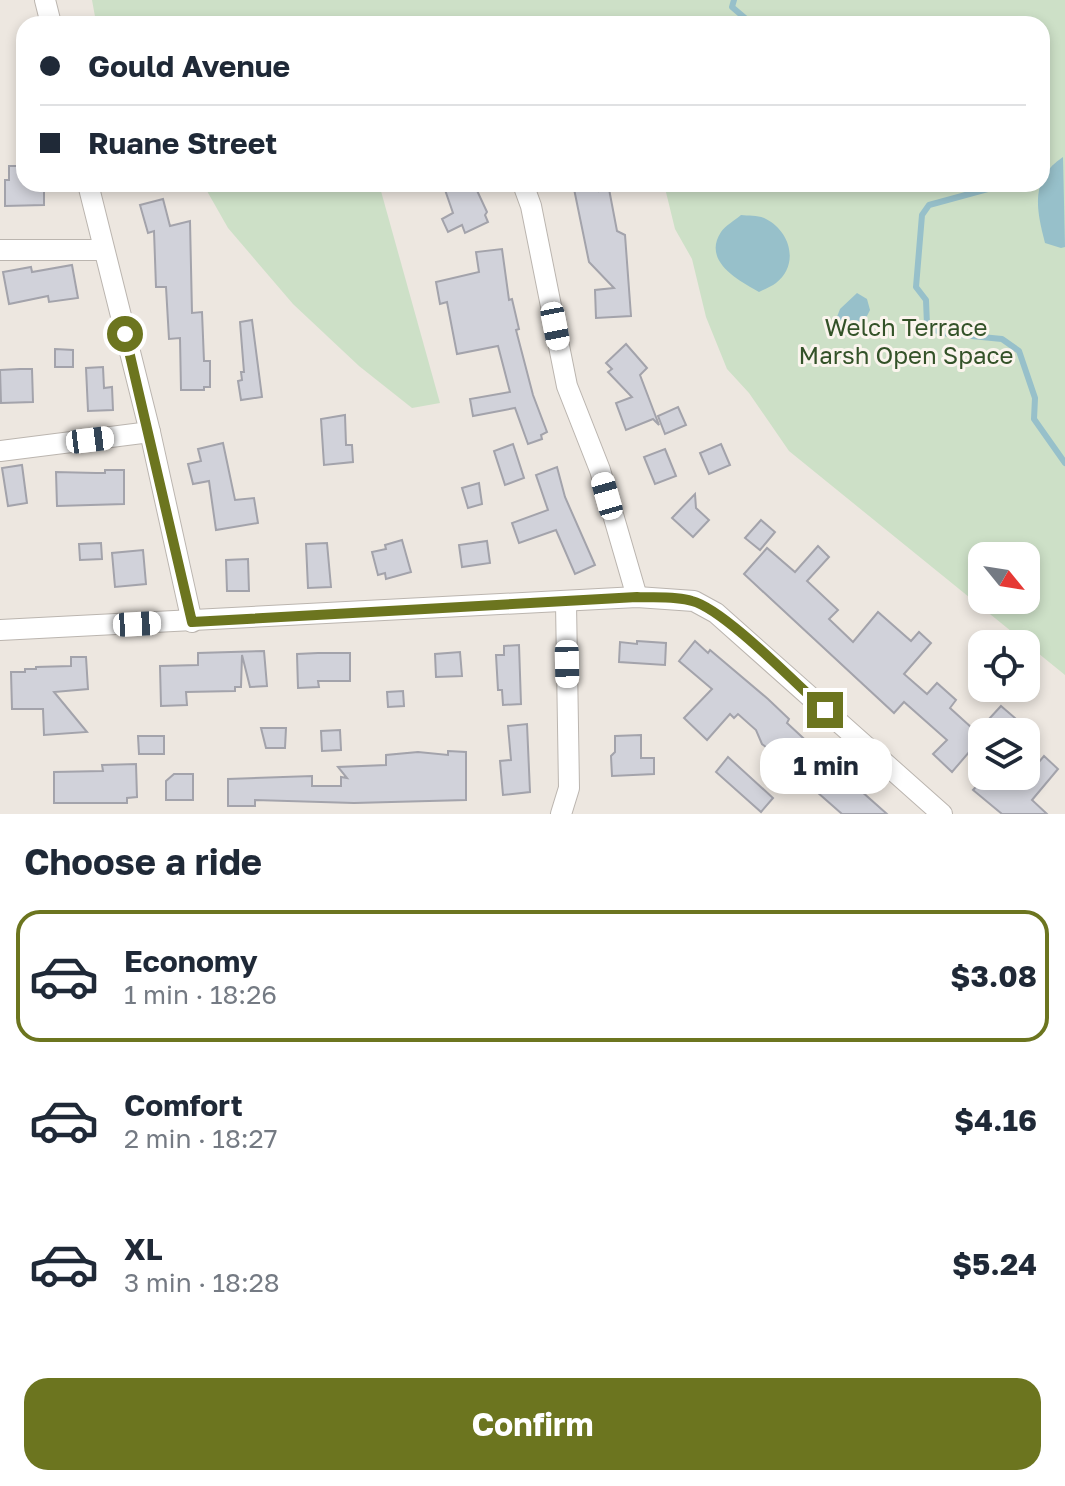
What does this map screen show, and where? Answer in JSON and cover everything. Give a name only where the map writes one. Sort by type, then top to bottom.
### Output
[{"type":"street","points":[[90,192],[150,432],[192,622]]},
{"type":"street","points":[[526,192],[567,386],[600,470],[637,597]]},
{"type":"street","points":[[0,250],[104,250]]},
{"type":"street","points":[[0,451],[150,432]]},
{"type":"street","points":[[0,630],[637,597],[694,601],[716,613],[942,814]]},
{"type":"street","points":[[561,814],[569,788],[566,603]]},
{"type":"green space","name":"Welch Terrace Marsh Open Space","points":[[92,0],[1065,0],[1065,675],[1040,655],[1040,630],[1010,630],[990,614],[1040,614],[1040,542],[968,542],[968,596],[789,451],[749,393],[727,369],[706,317],[692,259],[675,229],[666,192],[1050,192],[1050,16],[95,16]]},
{"type":"green space","points":[[208,192],[381,192],[440,403],[412,408],[359,366],[293,304],[228,228]]},
{"type":"water","points":[[1063,157],[1065,247],[1061,248],[1045,243],[1039,218],[1039,192],[1050,192],[1052,166]]},
{"type":"water","points":[[741,215],[760,217],[774,224],[789,248],[788,267],[783,275],[759,292],[725,268],[716,252],[716,242],[721,232]]},
{"type":"water","points":[[857,293],[867,299],[870,310],[861,328],[840,339],[832,330],[840,309]]},
{"type":"building","points":[[9,166],[16,166],[16,192],[44,192],[44,205],[5,206],[5,180],[9,180]]},
{"type":"building","points":[[446,192],[478,192],[488,222],[465,233],[462,225],[448,232],[442,219],[453,213]]},
{"type":"building","points":[[575,192],[610,192],[617,231],[625,235],[631,316],[596,318],[595,290],[614,288],[589,262]]},
{"type":"building","points":[[163,199],[170,226],[190,221],[192,313],[202,312],[204,361],[210,361],[210,387],[204,387],[204,390],[181,390],[180,338],[169,339],[166,287],[156,287],[154,231],[148,233],[140,205]]},
{"type":"building","points":[[502,249],[509,300],[512,299],[519,329],[516,330],[533,395],[547,432],[541,435],[542,439],[528,444],[515,408],[473,416],[470,399],[510,392],[498,346],[457,354],[447,302],[440,304],[436,282],[479,272],[476,252]]},
{"type":"building","points":[[72,265],[78,298],[49,302],[48,296],[9,304],[3,272],[31,267],[32,272]]},
{"type":"building","points":[[252,320],[262,397],[241,400],[238,381],[242,380],[241,372],[244,372],[240,322]]},
{"type":"building","points":[[626,344],[647,368],[640,375],[659,425],[653,419],[626,430],[616,403],[632,397],[608,372],[612,369],[606,363]]},
{"type":"building","points":[[55,349],[73,350],[73,367],[55,367]]},
{"type":"building","points":[[103,367],[104,388],[112,387],[113,410],[88,411],[86,368]]},
{"type":"building","points":[[32,369],[33,402],[1,403],[0,370]]},
{"type":"building","points":[[678,407],[686,425],[665,434],[658,416]]},
{"type":"building","points":[[345,415],[346,445],[352,445],[353,462],[324,465],[321,419]]},
{"type":"building","points":[[223,443],[235,500],[254,498],[258,523],[216,530],[209,481],[193,484],[188,464],[201,461],[198,449]]},
{"type":"building","points":[[513,444],[524,478],[505,485],[494,451]]},
{"type":"building","points":[[721,444],[730,465],[709,474],[700,453]]},
{"type":"building","points":[[665,449],[676,476],[655,484],[644,457]]},
{"type":"building","points":[[22,465],[27,503],[8,506],[2,468]]},
{"type":"building","points":[[557,467],[565,497],[595,565],[575,574],[556,530],[519,543],[512,523],[548,510],[536,475]]},
{"type":"building","points":[[105,470],[124,470],[124,504],[57,506],[56,472],[105,473]]},
{"type":"building","points":[[479,483],[482,504],[468,508],[462,488]]},
{"type":"building","points":[[695,494],[696,508],[709,520],[693,537],[672,518]]},
{"type":"building","points":[[761,520],[775,532],[760,550],[745,538]]},
{"type":"building","points":[[402,540],[411,572],[386,579],[385,573],[378,575],[372,552],[386,549],[385,545]]},
{"type":"building","points":[[487,541],[490,563],[462,567],[459,545]]},
{"type":"building","points":[[101,543],[102,559],[80,560],[79,544]]},
{"type":"building","points":[[327,543],[331,587],[308,588],[306,544]]},
{"type":"building","points":[[818,546],[829,557],[807,581],[838,610],[829,619],[853,642],[878,612],[911,641],[919,632],[931,643],[904,674],[927,694],[937,683],[956,700],[950,708],[968,724],[968,753],[952,772],[933,754],[947,740],[904,702],[894,713],[744,574],[767,548],[795,572]]},
{"type":"building","points":[[143,550],[146,584],[115,587],[112,553]]},
{"type":"building","points":[[248,559],[249,591],[227,591],[226,560]]},
{"type":"building","points":[[637,641],[666,643],[665,665],[619,662],[620,642],[637,644]]},
{"type":"building","points":[[695,641],[768,699],[789,719],[787,723],[842,774],[845,771],[863,786],[860,790],[887,814],[842,814],[762,744],[756,730],[738,714],[734,718],[730,714],[707,740],[684,718],[712,689],[679,661]]},
{"type":"building","points":[[519,645],[521,704],[503,705],[502,690],[498,690],[496,655],[504,655],[504,646]]},
{"type":"building","points":[[264,651],[267,686],[250,687],[242,655],[241,687],[235,687],[235,691],[186,692],[187,705],[161,706],[160,666],[198,665],[198,653]]},
{"type":"building","points":[[460,652],[462,676],[436,677],[435,654]]},
{"type":"building","points":[[350,653],[350,681],[318,681],[319,687],[298,688],[297,654]]},
{"type":"building","points":[[71,657],[86,657],[88,689],[54,692],[87,732],[44,735],[43,709],[12,709],[11,672],[25,672],[25,669],[36,667],[71,666]]},
{"type":"building","points":[[403,691],[404,706],[388,707],[387,692]]},
{"type":"building","points":[[1001,706],[1015,718],[990,718]]},
{"type":"building","points":[[527,724],[530,792],[503,795],[500,761],[511,760],[508,726]]},
{"type":"building","points":[[261,728],[286,728],[285,748],[266,748]]},
{"type":"building","points":[[340,730],[341,750],[322,751],[321,731]]},
{"type":"building","points":[[641,735],[641,758],[654,758],[654,774],[612,776],[611,756],[615,752],[615,736]]},
{"type":"building","points":[[138,736],[164,736],[164,754],[139,754]]},
{"type":"building","points":[[448,751],[466,752],[466,800],[354,803],[255,800],[255,806],[228,806],[228,779],[312,776],[312,786],[341,786],[341,777],[347,778],[338,767],[386,765],[386,755],[418,752],[448,755]]},
{"type":"building","points":[[1044,756],[1058,769],[1032,800],[1047,814],[1002,814],[973,790],[1040,790],[1040,761]]},
{"type":"building","points":[[728,757],[773,798],[761,812],[716,772]]},
{"type":"building","points":[[136,764],[137,797],[127,798],[127,803],[54,803],[54,772],[103,771],[102,765]]},
{"type":"building","points":[[174,774],[193,774],[193,800],[166,800],[166,781]]},
{"type":"waterway","points":[[734,0],[732,7],[743,16]]},
{"type":"waterway","points":[[977,192],[929,205],[922,215],[916,287],[926,300],[927,325],[941,333],[1002,339],[1019,351],[1035,398],[1034,419],[1065,463]]},
{"type":"route","points":[[125,334],[192,622],[637,597],[680,599],[694,601],[716,613],[825,710]]}]
